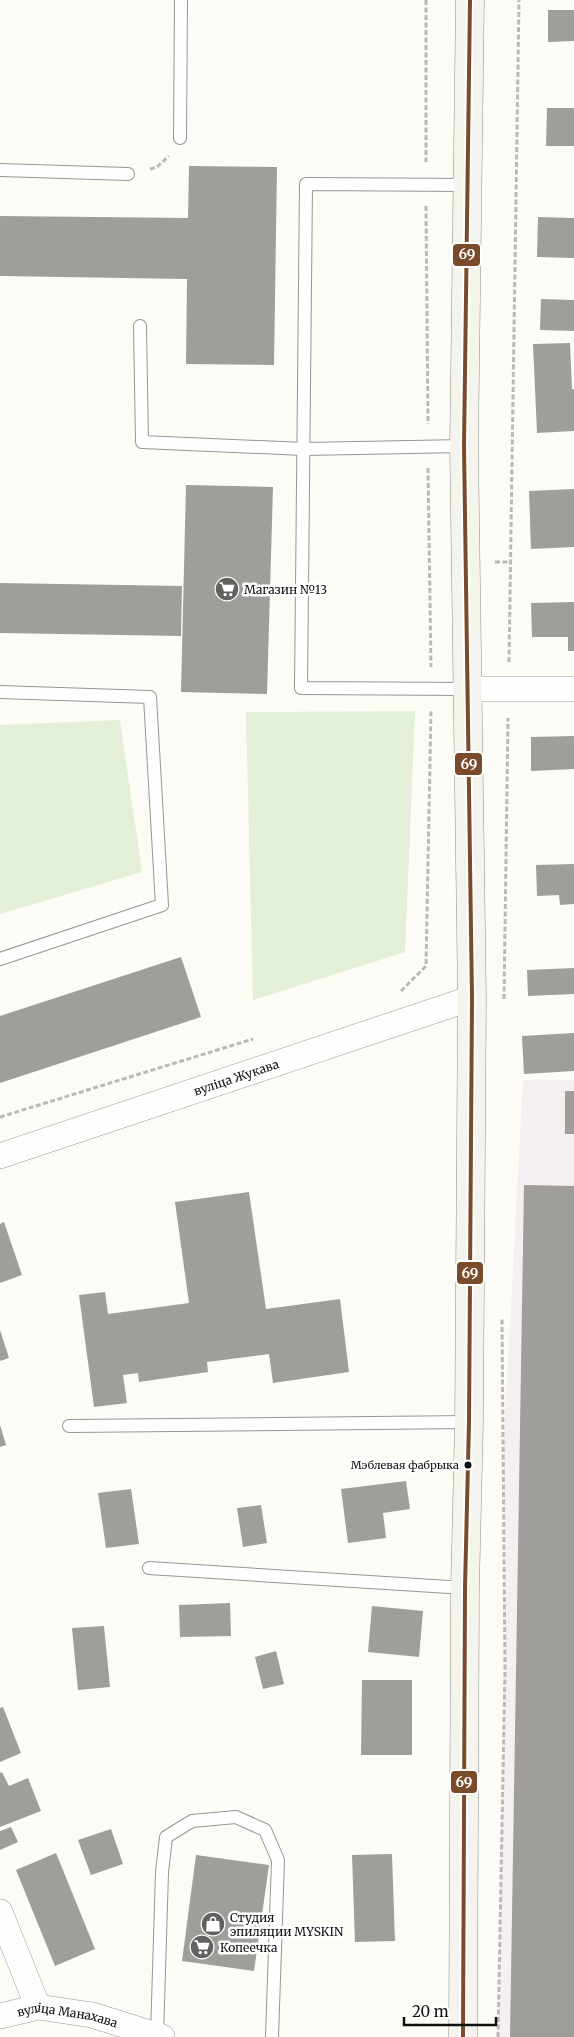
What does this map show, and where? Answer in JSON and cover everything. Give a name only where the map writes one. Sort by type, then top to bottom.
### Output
[{"type":"main road","points":[[463,2037],[465,1588],[470,1422],[472,998],[464,446],[470,0]]},
{"type":"street","points":[[468,690],[574,690]]},
{"type":"street","name":"вуліца Жукава","points":[[0,1156],[472,998]]},
{"type":"street","points":[[0,1912],[38,2007]]},
{"type":"street","name":"вуліца Манахава","points":[[0,2016],[38,2007],[92,2015],[160,2036]]},
{"type":"lane","points":[[180,138],[181,0]]},
{"type":"lane","points":[[0,170],[128,174]]},
{"type":"lane","points":[[468,185],[306,184],[301,688],[468,690]]},
{"type":"lane","points":[[140,326],[142,442],[304,449],[464,446]]},
{"type":"lane","points":[[0,692],[150,697],[162,906],[0,959]]},
{"type":"lane","points":[[69,1426],[470,1422]]},
{"type":"lane","points":[[149,1568],[465,1588]]},
{"type":"lane","points":[[160,2036],[162,1872],[166,1837],[192,1821],[236,1817],[265,1830],[278,1860],[272,2037]]},
{"type":"path","points":[[504,1006],[519,0]]},
{"type":"path","points":[[128,174],[156,167],[170,155],[180,138]]},
{"type":"path","points":[[498,2037],[505,1669],[502,1311]]},
{"type":"shaded area","points":[[523,1080],[574,1080],[574,2037],[497,2037],[505,1653],[504,1437]]},
{"type":"green space","points":[[415,711],[405,952],[253,1000],[246,712]]},
{"type":"green space","points":[[120,720],[142,872],[0,914],[0,725]]},
{"type":"building","points":[[548,10],[574,10],[574,41],[548,42]]},
{"type":"building","points":[[547,108],[574,108],[574,146],[546,146]]},
{"type":"building","points":[[189,166],[277,167],[274,365],[186,364],[187,279],[0,276],[0,216],[188,218]]},
{"type":"building","points":[[538,217],[574,218],[574,258],[537,257]]},
{"type":"building","points":[[541,299],[574,300],[574,331],[540,330]]},
{"type":"building","points":[[570,343],[572,389],[574,389],[574,431],[537,433],[533,344]]},
{"type":"building","name":"Магазин №13","points":[[186,485],[273,487],[267,694],[181,692]]},
{"type":"building","points":[[574,489],[574,547],[531,549],[529,491]]},
{"type":"building","points":[[0,583],[182,586],[181,636],[0,633]]},
{"type":"building","points":[[574,602],[574,651],[568,651],[568,637],[532,637],[531,603]]},
{"type":"building","points":[[574,736],[574,769],[531,771],[531,737]]},
{"type":"building","points":[[574,864],[574,904],[560,905],[559,895],[537,896],[536,865]]},
{"type":"building","points":[[181,957],[201,1017],[0,1083],[0,1016]]},
{"type":"building","points":[[574,968],[574,994],[528,996],[527,970]]},
{"type":"building","points":[[574,1033],[574,1071],[524,1074],[522,1036]]},
{"type":"building","points":[[565,1091],[574,1091],[574,1134],[565,1134]]},
{"type":"building","points":[[524,1185],[574,1186],[574,2037],[510,2037]]},
{"type":"building","points":[[249,1192],[266,1309],[340,1299],[349,1372],[273,1383],[269,1354],[207,1362],[208,1372],[139,1382],[138,1373],[123,1375],[127,1403],[94,1407],[79,1295],[105,1292],[108,1314],[189,1303],[175,1202]]},
{"type":"building","points":[[4,1222],[22,1275],[0,1283],[0,1224]]},
{"type":"building","points":[[0,1330],[9,1358],[0,1361]]},
{"type":"building","points":[[0,1425],[6,1445],[0,1447]]},
{"type":"building","points":[[406,1481],[410,1509],[383,1513],[386,1538],[348,1543],[341,1489]]},
{"type":"building","points":[[131,1489],[139,1544],[106,1548],[98,1493]]},
{"type":"building","points":[[261,1505],[267,1543],[243,1547],[237,1508]]},
{"type":"building","points":[[230,1603],[231,1636],[180,1637],[179,1605]]},
{"type":"building","points":[[372,1606],[423,1611],[419,1657],[368,1652]]},
{"type":"building","points":[[104,1626],[110,1687],[78,1690],[72,1628]]},
{"type":"building","points":[[276,1651],[284,1684],[263,1689],[255,1657]]},
{"type":"building","points":[[362,1680],[412,1680],[412,1755],[361,1755]]},
{"type":"building","points":[[3,1707],[21,1753],[0,1762],[0,1708]]},
{"type":"building","points":[[2,1772],[9,1786],[28,1778],[41,1811],[0,1827],[0,1773]]},
{"type":"building","points":[[11,1827],[18,1842],[0,1850],[0,1831]]},
{"type":"building","points":[[111,1829],[123,1864],[91,1875],[78,1840]]},
{"type":"building","points":[[56,1853],[95,1949],[55,1966],[16,1870]]},
{"type":"building","points":[[392,1854],[395,1941],[355,1942],[352,1855]]},
{"type":"building","points":[[196,1855],[269,1865],[254,1971],[182,1961]]},
{"type":"transit line","name":"69","points":[[463,2037],[465,1588],[469,1422],[472,998],[464,446],[470,0]]},
{"type":"place","name":"Магазин №13","points":[[227,589]]},
{"type":"place","name":"Мэблевая фабрыка","points":[[468,1465]]},
{"type":"place","name":"Студия эпиляции MYSKIN","points":[[213,1924]]},
{"type":"place","name":"Копеечка","points":[[202,1947]]}]
